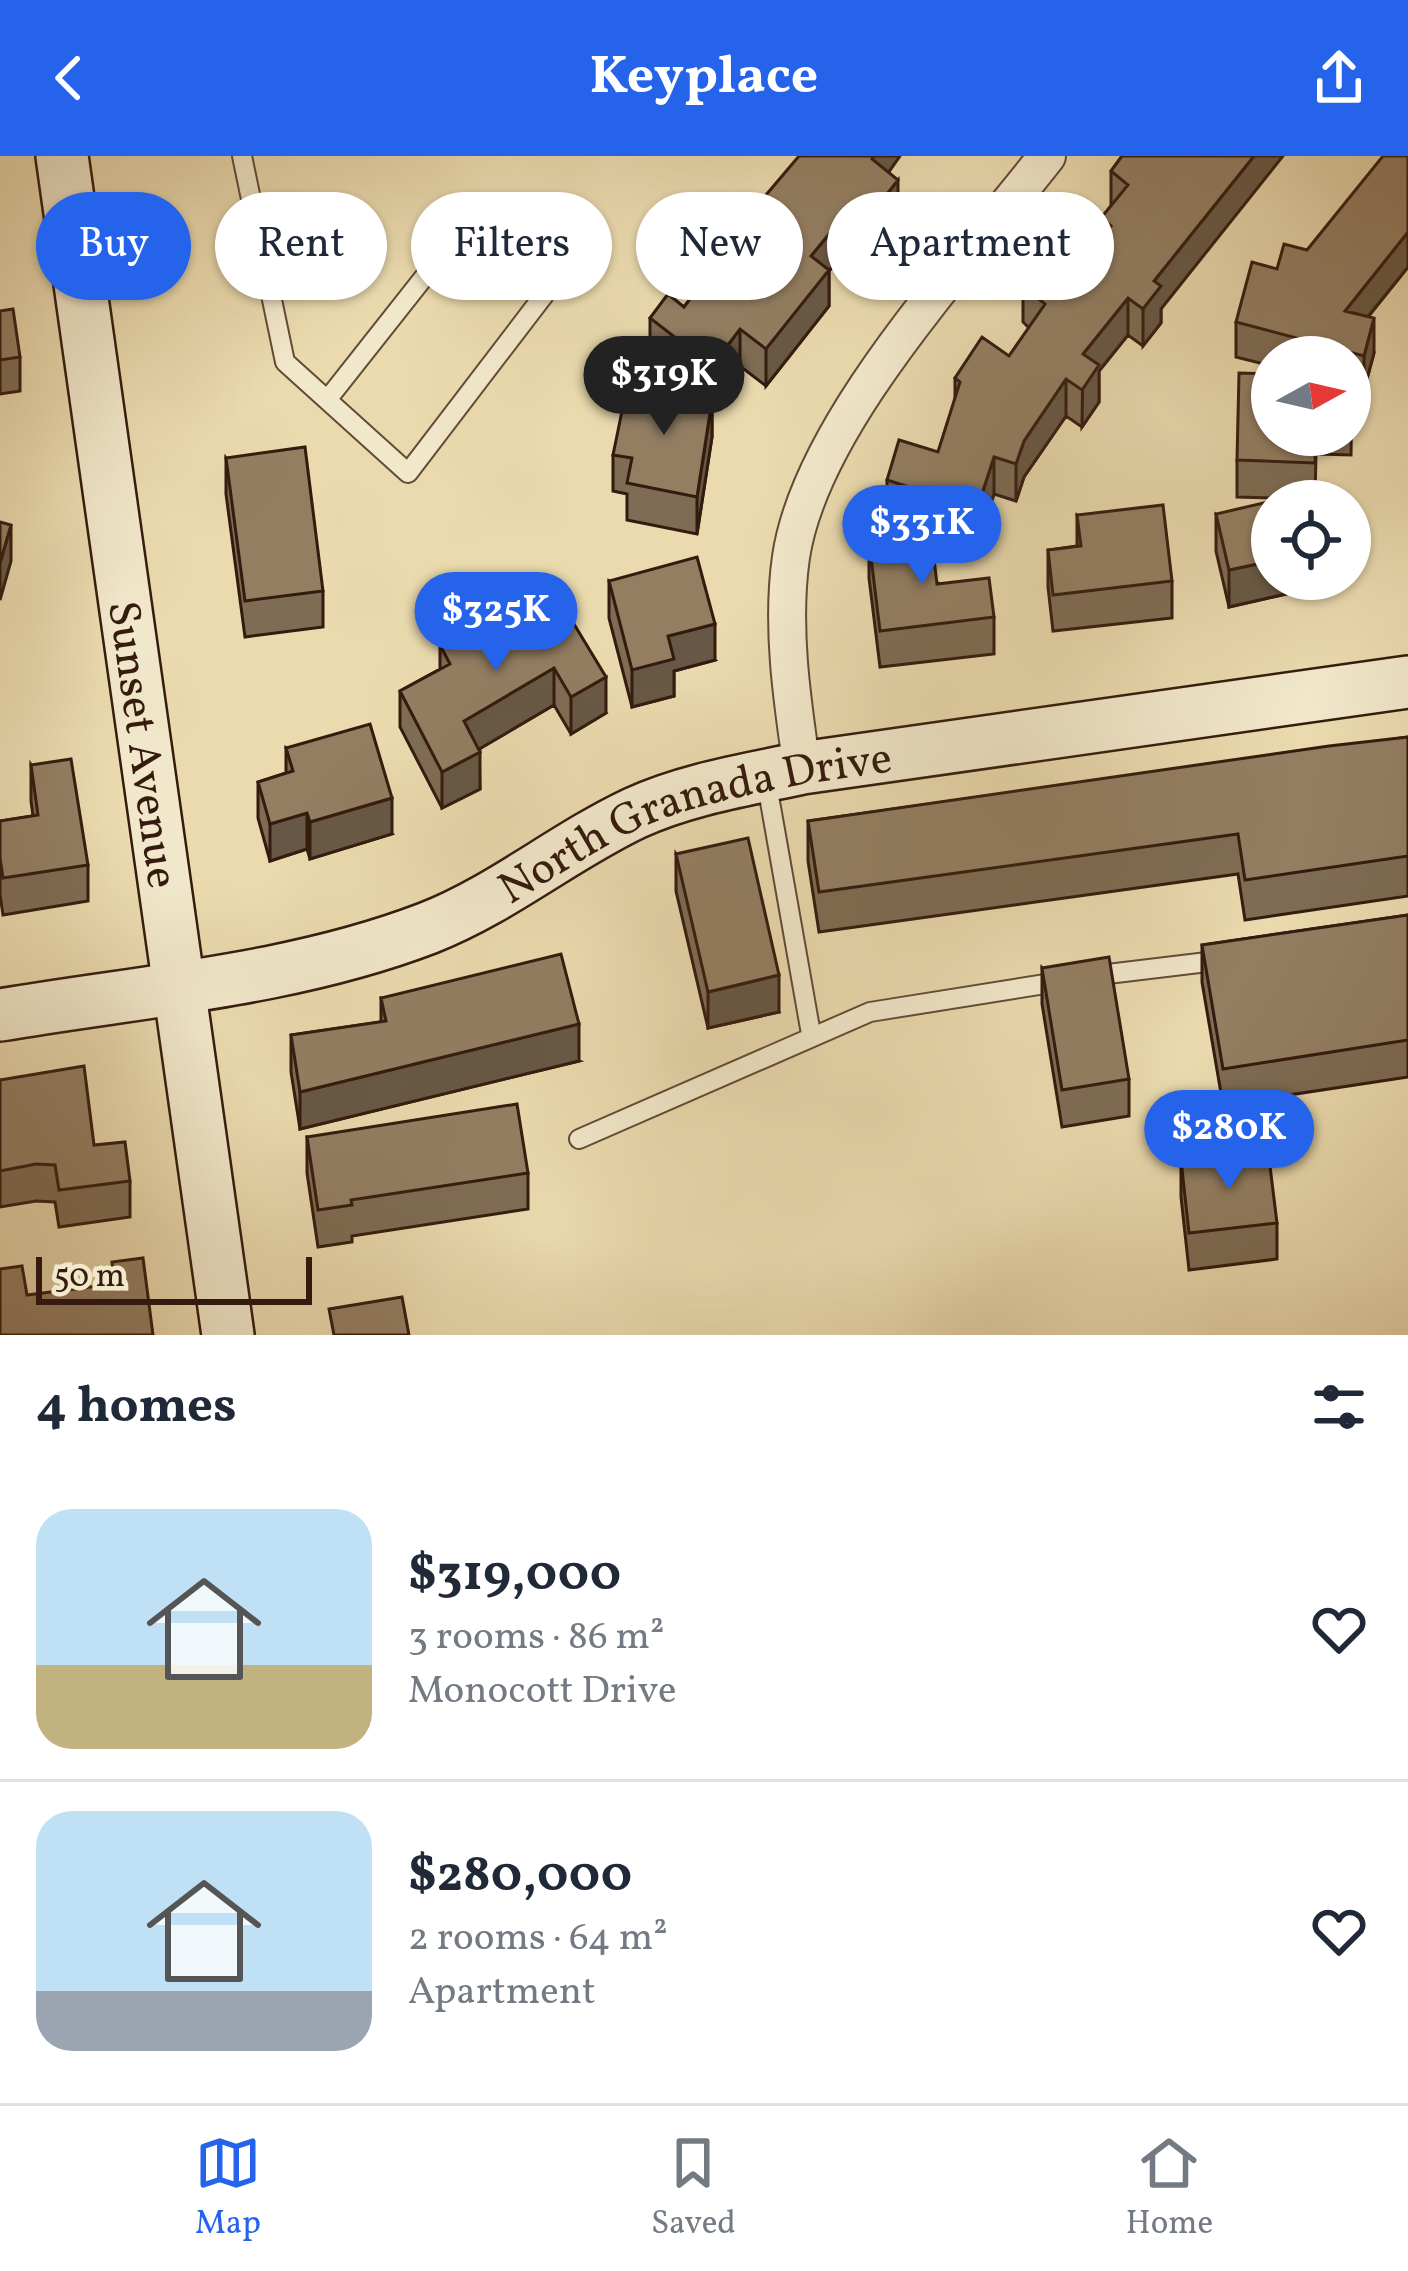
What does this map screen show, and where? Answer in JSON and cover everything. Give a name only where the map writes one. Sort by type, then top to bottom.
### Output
[{"type":"street","points":[[784,772],[791,555],[816,472],[849,411],[1047,156]]},
{"type":"street","name":"Sunset Avenue","points":[[71,157],[229,1335]]},
{"type":"street","name":"North Granada Drive","points":[[0,1015],[332,957],[428,928],[496,895],[638,812],[784,772],[1408,682]]},
{"type":"lane","points":[[242,156],[285,362],[327,400],[408,473],[544,296],[550,256],[512,213],[470,219],[327,400]]},
{"type":"lane","points":[[784,772],[811,1034]]},
{"type":"lane","points":[[579,1139],[870,1012],[1247,957]]},
{"type":"building","points":[[799,156],[874,156],[898,180],[889,192],[827,192],[827,237],[811,256],[827,273],[766,349],[740,329],[712,366],[650,318],[664,300],[675,300],[684,307],[689,300],[803,300],[803,192],[768,192]]},
{"type":"building","points":[[1122,156],[1254,156],[1154,281],[1161,286],[1143,309],[1128,298],[1083,354],[1099,365],[1082,390],[1066,379],[1024,441],[1016,464],[994,457],[977,509],[887,480],[899,440],[938,452],[960,382],[955,378],[982,337],[1009,356],[1045,304],[1040,300],[1114,300],[1114,202],[1128,185],[1111,171]]},
{"type":"building","points":[[1383,156],[1408,156],[1408,232],[1345,311],[1374,318],[1369,336],[1289,336],[1236,322],[1252,262],[1277,269],[1284,244],[1307,250]]},
{"type":"building","points":[[13,309],[20,357],[0,360],[0,311]]},
{"type":"building","points":[[1239,373],[1251,373],[1251,456],[1315,456],[1315,463],[1237,460]]},
{"type":"building","points":[[628,382],[712,400],[697,497],[627,483],[632,458],[613,455]]},
{"type":"building","points":[[305,447],[323,591],[245,601],[226,458]]},
{"type":"building","points":[[1163,505],[1172,581],[1053,595],[1048,550],[1081,546],[1077,515]]},
{"type":"building","points":[[1251,506],[1251,565],[1229,570],[1216,514]]},
{"type":"building","points":[[0,522],[11,525],[0,563]]},
{"type":"building","points":[[931,534],[937,584],[989,578],[994,617],[880,631],[869,541]]},
{"type":"building","points":[[697,557],[715,624],[668,636],[674,659],[632,670],[609,581]]},
{"type":"building","points":[[557,596],[606,677],[571,697],[554,668],[464,721],[480,752],[442,772],[400,691],[450,664],[440,645],[500,608],[510,625]]},
{"type":"building","points":[[370,724],[392,798],[310,822],[307,813],[270,824],[258,782],[293,771],[286,748]]},
{"type":"building","points":[[1408,737],[1408,856],[1245,880],[1238,834],[819,892],[808,821]]},
{"type":"building","points":[[71,759],[88,865],[3,878],[0,821],[38,815],[31,765]]},
{"type":"building","points":[[748,838],[779,975],[708,992],[676,854]]},
{"type":"building","points":[[1408,915],[1408,1040],[1223,1069],[1202,945]]},
{"type":"building","points":[[561,954],[579,1024],[300,1092],[291,1035],[386,1021],[381,998]]},
{"type":"building","points":[[1109,957],[1129,1079],[1062,1090],[1042,968]]},
{"type":"building","points":[[84,1066],[94,1145],[125,1142],[130,1181],[59,1190],[55,1165],[0,1171],[0,1080]]},
{"type":"building","points":[[517,1104],[528,1173],[351,1200],[352,1205],[318,1210],[307,1137]]},
{"type":"building","points":[[1268,1150],[1277,1223],[1189,1233],[1181,1160]]},
{"type":"building","points":[[143,1258],[153,1335],[0,1335],[0,1269],[22,1266],[27,1295],[114,1284],[112,1262]]},
{"type":"building","points":[[402,1297],[409,1335],[334,1335],[329,1309]]}]
